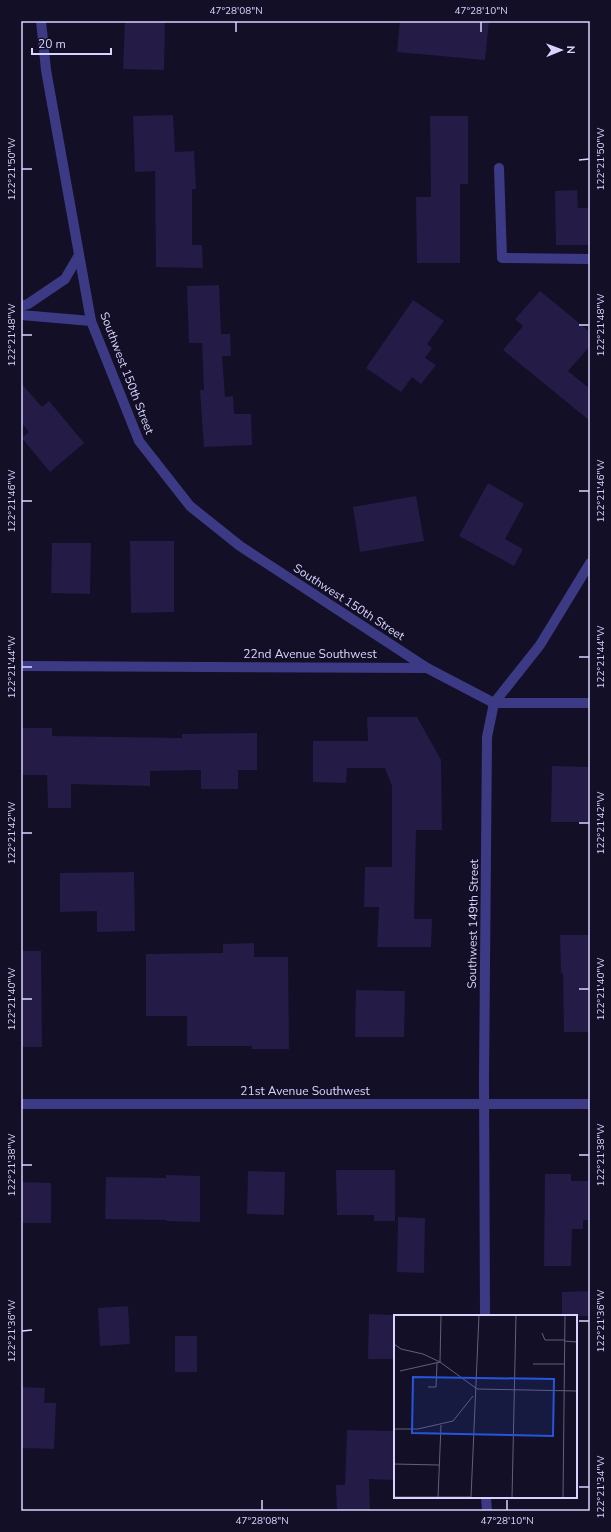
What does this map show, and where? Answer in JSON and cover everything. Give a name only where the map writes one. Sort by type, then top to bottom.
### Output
[{"type":"street","name":"Southwest 150th Street","points":[[42,21],[46,70],[91,321],[139,441],[190,506],[240,546],[427,668]]},
{"type":"street","points":[[499,168],[502,258],[590,259]]},
{"type":"street","points":[[21,306],[28,304],[66,279],[79,255]]},
{"type":"street","points":[[21,315],[91,321]]},
{"type":"street","name":"Southwest 149th Street","points":[[485,1315],[484,1104],[487,736],[494,703],[540,645],[590,563]]},
{"type":"street","name":"22nd Avenue Southwest","points":[[21,666],[427,668],[494,703],[590,703]]},
{"type":"street","name":"21st Avenue Southwest","points":[[21,1104],[590,1104]]},
{"type":"street","points":[[486,1498],[486,1511]]},
{"type":"building","points":[[125,21],[165,21],[164,70],[123,69]]},
{"type":"building","points":[[400,21],[489,21],[485,60],[397,52]]},
{"type":"building","points":[[173,115],[175,152],[194,151],[196,189],[192,189],[192,245],[202,245],[203,268],[156,267],[155,171],[135,172],[133,116]]},
{"type":"building","points":[[430,116],[468,116],[468,184],[460,184],[460,263],[417,263],[416,197],[431,197]]},
{"type":"building","points":[[577,190],[578,208],[590,208],[590,245],[556,245],[555,191]]},
{"type":"building","points":[[219,285],[221,334],[230,334],[231,356],[222,356],[225,397],[233,396],[234,414],[251,414],[252,445],[204,447],[200,390],[204,390],[202,343],[189,343],[187,286]]},
{"type":"building","points":[[540,291],[590,332],[590,346],[568,371],[590,389],[590,421],[503,350],[523,326],[515,319]]},
{"type":"building","points":[[413,300],[444,321],[427,344],[432,348],[425,358],[436,365],[421,384],[412,377],[401,392],[366,368]]},
{"type":"building","points":[[21,383],[42,407],[49,401],[84,443],[50,472],[22,438],[29,432],[21,422]]},
{"type":"building","points":[[488,483],[524,504],[505,539],[523,549],[514,566],[459,536]]},
{"type":"building","points":[[416,496],[424,541],[360,552],[353,507]]},
{"type":"building","points":[[130,541],[174,541],[174,612],[131,613]]},
{"type":"building","points":[[52,543],[91,543],[90,594],[51,593]]},
{"type":"building","points":[[367,717],[417,717],[441,760],[442,830],[416,830],[414,919],[432,919],[431,947],[377,947],[379,907],[364,907],[365,867],[392,867],[392,786],[385,768],[347,768],[346,783],[313,782],[313,741],[368,741]]},
{"type":"building","points":[[21,728],[52,728],[52,736],[182,738],[182,734],[257,733],[257,770],[238,770],[238,789],[201,789],[201,770],[150,771],[150,786],[71,784],[71,808],[48,808],[47,775],[21,775]]},
{"type":"building","points":[[552,766],[590,767],[590,822],[551,822]]},
{"type":"building","points":[[134,872],[135,931],[97,932],[97,911],[60,912],[60,873]]},
{"type":"building","points":[[560,935],[590,935],[590,1032],[564,1032],[563,973],[561,973]]},
{"type":"building","points":[[254,943],[254,957],[288,957],[289,1049],[252,1049],[252,1046],[187,1046],[187,1016],[146,1016],[146,954],[223,953],[223,944]]},
{"type":"building","points":[[21,951],[41,951],[42,1047],[21,1047]]},
{"type":"building","points":[[356,990],[405,991],[404,1037],[355,1037]]},
{"type":"building","points":[[336,1170],[395,1170],[395,1221],[374,1221],[374,1215],[337,1215]]},
{"type":"building","points":[[248,1171],[285,1172],[284,1215],[247,1214]]},
{"type":"building","points":[[545,1174],[571,1174],[571,1181],[590,1181],[590,1220],[583,1220],[583,1229],[572,1229],[571,1266],[544,1266]]},
{"type":"building","points":[[166,1175],[200,1176],[200,1222],[105,1219],[106,1177],[166,1178]]},
{"type":"building","points":[[21,1182],[51,1183],[51,1223],[21,1223]]},
{"type":"building","points":[[398,1217],[425,1218],[424,1273],[397,1272]]},
{"type":"building","points":[[590,1291],[590,1316],[562,1315],[562,1292]]},
{"type":"building","points":[[128,1306],[130,1344],[100,1346],[98,1308]]},
{"type":"building","points":[[369,1314],[395,1315],[394,1359],[368,1359]]},
{"type":"building","points":[[175,1336],[197,1336],[197,1372],[175,1372]]},
{"type":"building","points":[[21,1387],[45,1388],[44,1403],[56,1403],[54,1449],[21,1448]]},
{"type":"building","points":[[347,1430],[394,1431],[394,1480],[369,1479],[370,1511],[337,1511],[336,1485],[345,1485]]}]
